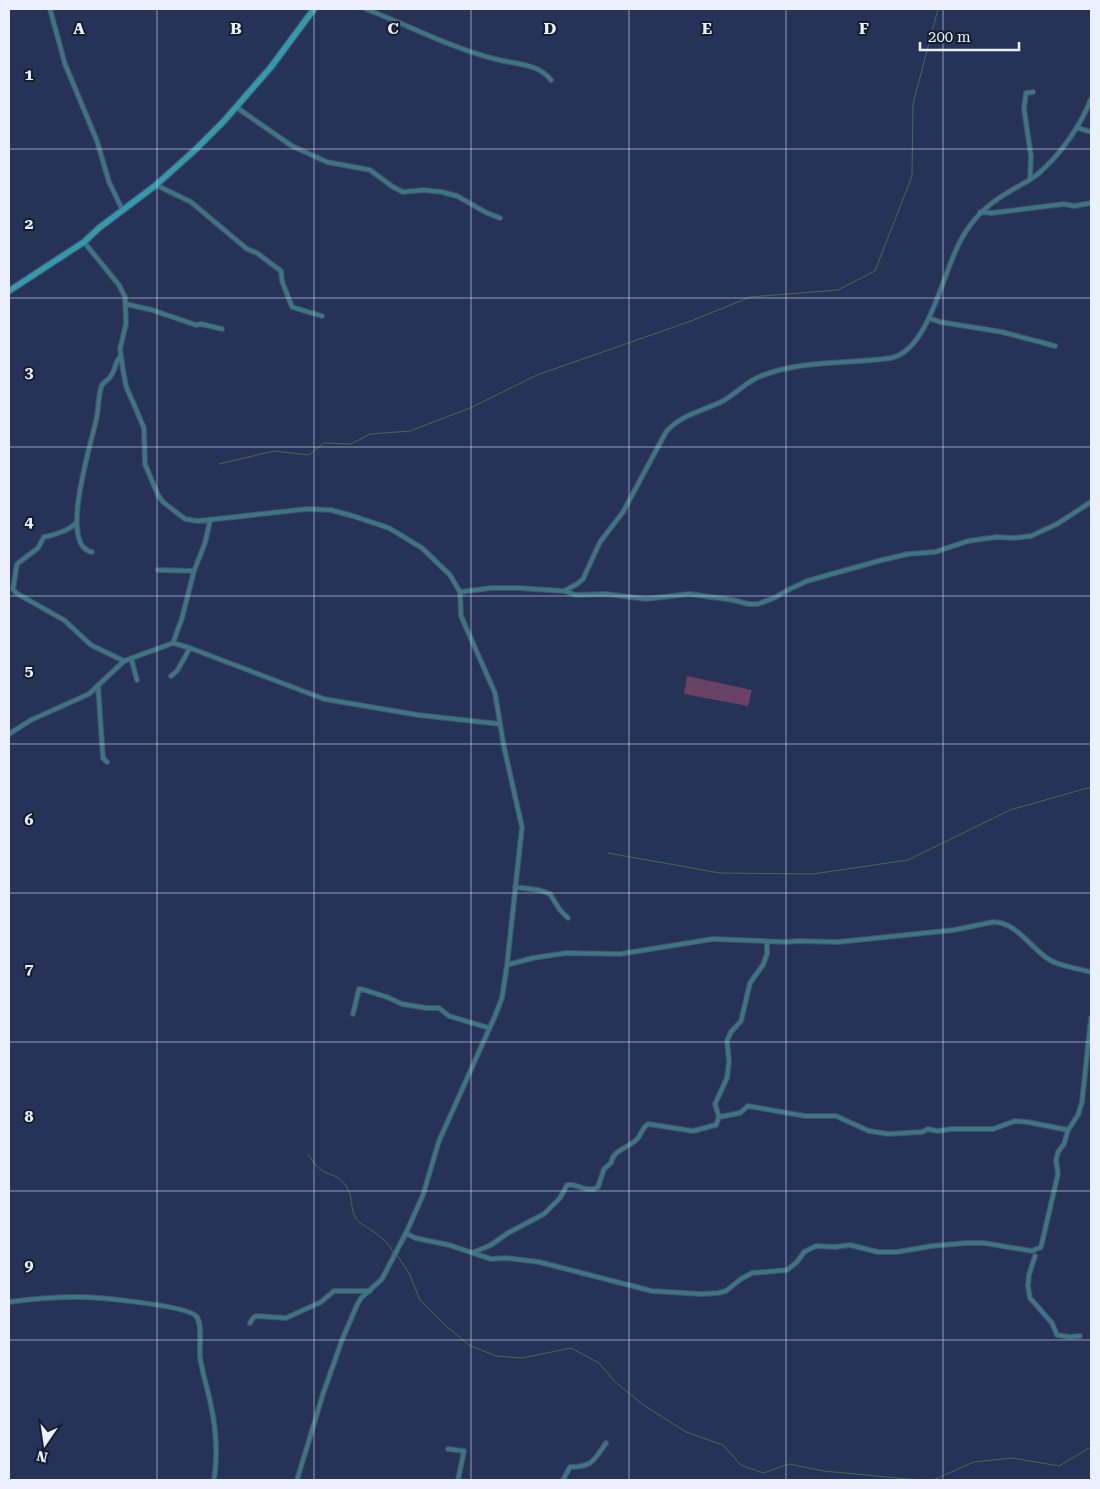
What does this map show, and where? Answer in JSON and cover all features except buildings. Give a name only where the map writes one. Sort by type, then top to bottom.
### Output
[{"type":"main road","points":[[9,291],[84,242],[156,185],[195,150],[279,58],[314,9]]},
{"type":"street","points":[[50,9],[65,64],[94,131],[109,182],[123,211]]},
{"type":"street","points":[[366,9],[476,53],[535,68],[545,73],[551,80]]},
{"type":"street","points":[[1030,179],[1029,164],[1031,156],[1024,109],[1026,93],[1033,92]]},
{"type":"street","points":[[564,591],[583,579],[600,542],[623,512],[660,442],[675,423],[724,401],[764,375],[804,366],[899,356],[914,344],[929,318],[955,251],[980,212],[1000,197],[1030,179],[1047,165],[1078,128],[1091,99]]},
{"type":"street","points":[[236,107],[292,146],[327,162],[370,170],[401,191],[424,190],[458,196],[487,214],[500,218]]},
{"type":"street","points":[[1078,128],[1091,132]]},
{"type":"street","points":[[156,185],[191,202],[247,249],[257,253],[279,268],[292,307],[322,316]]},
{"type":"street","points":[[980,212],[992,213],[1064,204],[1074,206],[1091,203]]},
{"type":"street","points":[[84,242],[124,292],[126,324],[120,357],[126,386],[146,434],[145,464],[158,495],[170,509],[184,519],[198,521],[307,508],[331,510],[389,528],[422,548],[450,575],[460,592],[461,616],[495,693],[522,827],[502,998],[438,1140],[423,1195],[406,1233],[382,1279],[361,1298],[342,1340],[323,1394],[297,1480]]},
{"type":"street","points":[[126,304],[152,310],[196,325],[201,324],[222,329]]},
{"type":"street","points":[[929,318],[940,322],[1002,332],[1055,346]]},
{"type":"street","points":[[92,552],[87,551],[82,546],[77,522],[84,469],[98,413],[98,398],[103,384],[113,374],[116,361],[120,357]]},
{"type":"street","points":[[460,592],[491,588],[518,588],[564,591],[576,595],[606,594],[646,599],[693,595],[758,604],[807,581],[882,560],[908,554],[935,552],[968,541],[994,537],[1013,538],[1031,536],[1057,524],[1091,502]]},
{"type":"street","points":[[173,643],[182,618],[194,571],[206,543],[210,521]]},
{"type":"street","points":[[77,522],[74,526],[63,530],[59,534],[44,537],[38,548],[18,562],[13,589],[16,593],[64,620],[91,645],[124,661]]},
{"type":"street","points":[[158,570],[194,571]]},
{"type":"street","points":[[9,734],[31,720],[89,694],[124,661],[173,643],[324,699],[458,720],[500,724]]},
{"type":"street","points":[[170,676],[177,671],[190,648]]},
{"type":"street","points":[[131,658],[137,680]]},
{"type":"street","points":[[98,686],[103,758],[107,762]]},
{"type":"street","points":[[515,887],[539,890],[550,894],[560,910],[568,918]]},
{"type":"street","points":[[507,965],[533,958],[566,953],[620,954],[713,939],[838,942],[954,930],[999,922],[1019,934],[1052,962],[1091,972]]},
{"type":"street","points":[[474,1252],[491,1245],[508,1233],[544,1214],[560,1198],[567,1185],[570,1184],[587,1190],[594,1190],[598,1187],[604,1169],[611,1163],[612,1158],[620,1150],[633,1142],[648,1124],[693,1131],[716,1125],[719,1117],[715,1104],[726,1078],[728,1062],[727,1041],[742,1016],[750,983],[763,966],[767,954],[767,941]]},
{"type":"street","points":[[353,1014],[359,990],[361,989],[402,1004],[440,1008],[449,1016],[489,1028]]},
{"type":"street","points":[[1080,1336],[1057,1335],[1052,1323],[1030,1298],[1028,1286],[1034,1256],[1041,1247],[1058,1174],[1056,1160],[1058,1152],[1065,1142],[1068,1130],[1078,1115],[1082,1102],[1091,1018]]},
{"type":"street","points":[[719,1117],[735,1115],[748,1106],[805,1116],[836,1116],[869,1130],[888,1134],[928,1130],[994,1129],[1015,1121],[1068,1130]]},
{"type":"street","points":[[406,1233],[416,1238],[449,1245],[491,1259],[506,1258],[540,1262],[652,1291],[702,1294],[718,1293],[726,1290],[752,1273],[787,1270],[797,1262],[804,1252],[816,1246],[835,1247],[850,1245],[878,1252],[897,1252],[932,1246],[984,1243],[1032,1251],[1038,1249]]},
{"type":"street","points":[[1032,1251],[1034,1256]]},
{"type":"street","points":[[250,1323],[256,1316],[289,1317],[321,1302],[334,1291],[370,1291]]},
{"type":"street","points":[[9,1302],[53,1298],[87,1298],[166,1307],[189,1312],[196,1316],[199,1323],[199,1354],[215,1426],[216,1454],[214,1480]]},
{"type":"street","points":[[563,1480],[570,1467],[586,1466],[591,1463],[606,1443]]},
{"type":"street","points":[[448,1449],[464,1451],[458,1480]]},
{"type":"shaded area","points":[[687,676],[752,690],[748,706],[684,694]]},
{"type":"waterway","points":[[219,464],[274,451],[309,455],[324,443],[351,444],[370,434],[410,431],[470,408],[537,375],[691,321],[750,297],[838,290],[875,271],[912,176],[913,104],[938,9]]},
{"type":"waterway","points":[[608,853],[720,873],[813,874],[908,860],[1010,810],[1091,787]]},
{"type":"waterway","points":[[308,1154],[322,1170],[341,1180],[350,1193],[356,1219],[383,1239],[393,1252]]},
{"type":"waterway","points":[[397,1255],[409,1273],[420,1300],[445,1325],[469,1345],[496,1356],[522,1358],[571,1348],[599,1363],[615,1382],[645,1406],[686,1432],[723,1445],[741,1465],[763,1473],[789,1464],[824,1471],[918,1480]]},
{"type":"waterway","points":[[933,1480],[974,1462],[1012,1458],[1059,1466],[1091,1447]]}]
